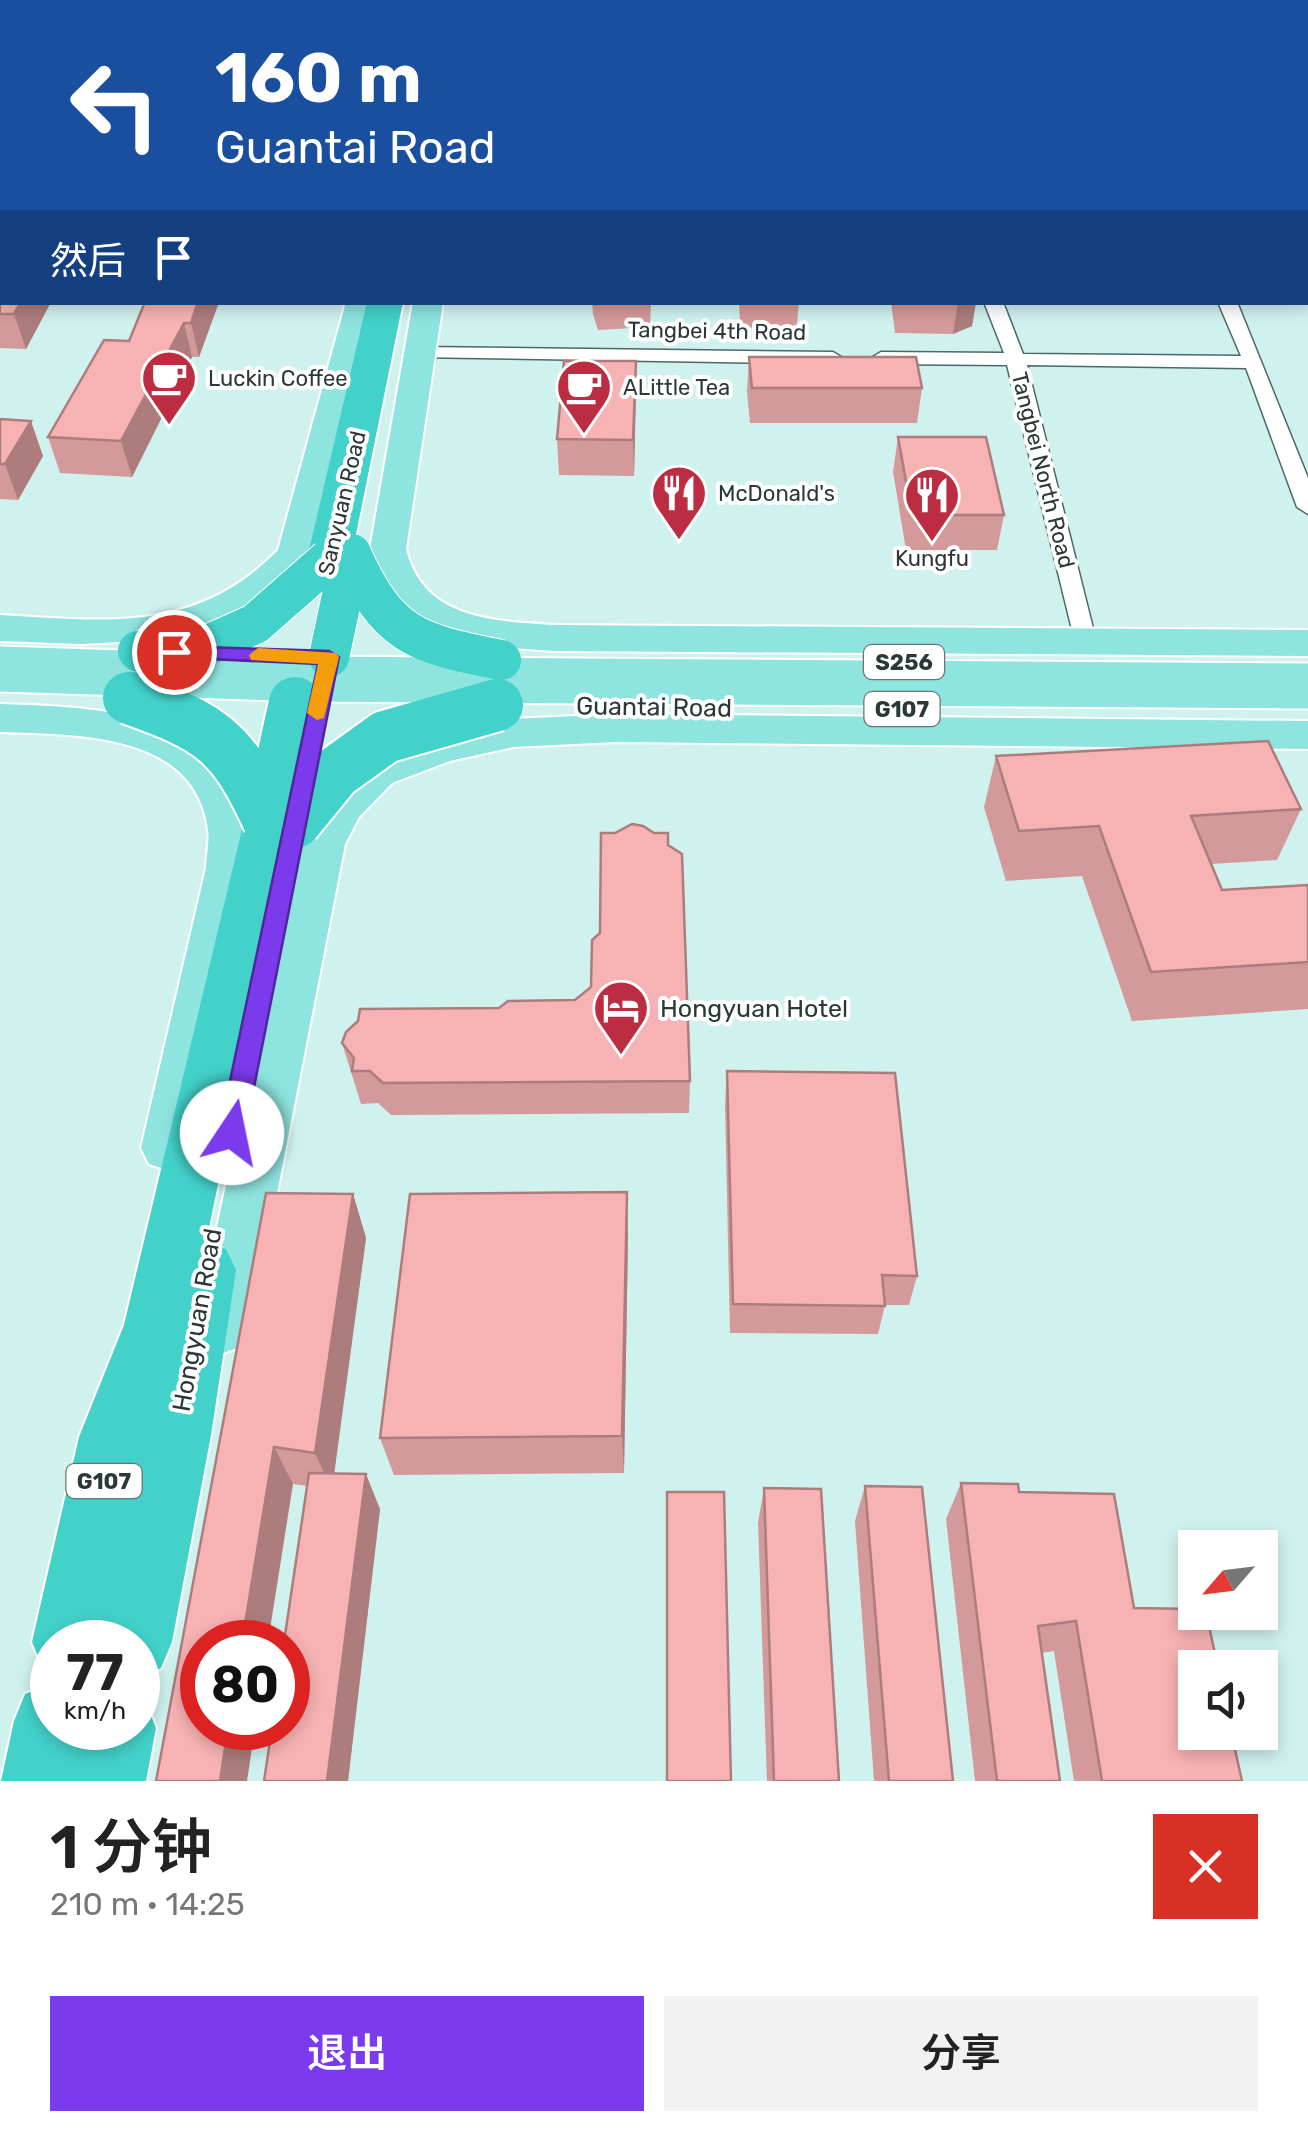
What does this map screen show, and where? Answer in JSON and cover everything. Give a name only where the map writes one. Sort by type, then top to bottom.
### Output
[{"type":"highway","name":"Sanyuan Road","points":[[312,680],[392,322]]},
{"type":"highway","points":[[340,557],[394,628],[499,682],[385,738],[335,773],[282,822],[222,740],[134,674],[255,624],[340,557]]},
{"type":"highway","name":"Hongyuan Road","points":[[77,1620],[145,1436],[174,1325],[312,680]]},
{"type":"highway","name":"Hongyuan Road","points":[[136,1620],[145,1436]]},
{"type":"highway","points":[[40,1781],[46,1750]]},
{"type":"highway","points":[[107,1781],[113,1750]]},
{"type":"main road","points":[[145,1436],[129,1321],[228,868],[230,827],[214,783],[186,753],[166,723],[162,689],[175,656],[202,626],[274,582],[295,554],[392,322],[423,305]]},
{"type":"main road","points":[[145,1436],[223,1325],[324,844],[343,808],[378,772],[420,749],[449,719],[464,686],[462,653],[446,624],[395,581],[388,548],[392,322]]},
{"type":"main road","points":[[0,628],[139,632],[203,621],[285,588],[332,583],[378,588],[417,602],[446,623],[496,634],[555,638],[1308,642]]},
{"type":"main road","name":"Guantai Road","points":[[0,647],[134,674],[499,682],[1308,711]]},
{"type":"main road","name":"Guantai Road","points":[[499,682],[1308,664]]},
{"type":"main road","points":[[0,669],[312,679],[1308,686]]},
{"type":"main road","name":"Guantai Road","points":[[0,692],[134,674]]},
{"type":"main road","points":[[0,718],[97,722],[158,736],[222,776],[271,788],[325,786],[443,748],[514,733],[616,728],[1308,735]]},
{"type":"street","name":"Tangbei North Road","points":[[994,305],[1016,360],[1084,640]]},
{"type":"street","points":[[1228,305],[1308,507]]},
{"type":"street","name":"Tangbei 4th Road","points":[[392,322],[1016,360],[1254,362]]},
{"type":"building","points":[[0,305],[19,305],[14,314],[0,314]]},
{"type":"building","points":[[144,305],[197,305],[191,323],[184,323],[121,441],[48,437],[104,340],[129,341]]},
{"type":"building","points":[[749,357],[916,357],[922,388],[752,388]]},
{"type":"building","points":[[564,361],[636,361],[633,440],[557,439]]},
{"type":"building","points":[[0,419],[31,421],[5,464],[0,464]]},
{"type":"building","points":[[898,437],[986,437],[1004,515],[912,515]]},
{"type":"building","points":[[1268,741],[1301,809],[1191,816],[1222,890],[1308,885],[1308,962],[1151,972],[1099,826],[1019,831],[996,756]]},
{"type":"building","points":[[632,824],[654,833],[668,833],[668,845],[682,854],[690,1081],[383,1083],[370,1071],[352,1071],[354,1058],[342,1043],[346,1032],[358,1021],[360,1009],[499,1008],[508,1001],[575,1000],[591,987],[592,940],[600,933],[601,833],[615,833]]},
{"type":"building","points":[[727,1071],[895,1073],[917,1276],[882,1275],[885,1306],[733,1304]]},
{"type":"building","points":[[627,1192],[622,1436],[380,1438],[410,1194]]},
{"type":"building","points":[[266,1193],[353,1194],[315,1453],[274,1447],[246,1620],[186,1620]]},
{"type":"building","points":[[309,1473],[366,1474],[327,1781],[264,1781],[269,1750],[310,1750],[310,1620],[287,1620]]},
{"type":"building","points":[[961,1483],[1018,1484],[1019,1492],[1114,1494],[1134,1608],[1178,1609],[1178,1630],[1210,1630],[1214,1650],[1178,1650],[1178,1750],[1235,1750],[1242,1781],[1102,1781],[1076,1621],[1038,1626],[1060,1781],[997,1781]]},
{"type":"building","points":[[865,1486],[922,1487],[953,1781],[889,1781]]},
{"type":"building","points":[[764,1488],[821,1489],[839,1781],[774,1781]]},
{"type":"building","points":[[667,1492],[724,1492],[731,1781],[667,1781]]},
{"type":"building","points":[[180,1653],[180,1750],[225,1750],[220,1781],[156,1781]]},
{"type":"slow traffic","points":[[258,655],[329,657],[317,713]]},
{"type":"place","name":"Luckin Coffee","points":[[169,427]]},
{"type":"place","name":"ALittle Tea","points":[[584,436]]},
{"type":"place","name":"McDonald's","points":[[679,542]]},
{"type":"place","name":"Kungfu","points":[[932,544]]},
{"type":"place","name":"Hongyuan Hotel","points":[[621,1057]]},
{"type":"route","points":[[174,652],[329,657],[232,1133]]}]
